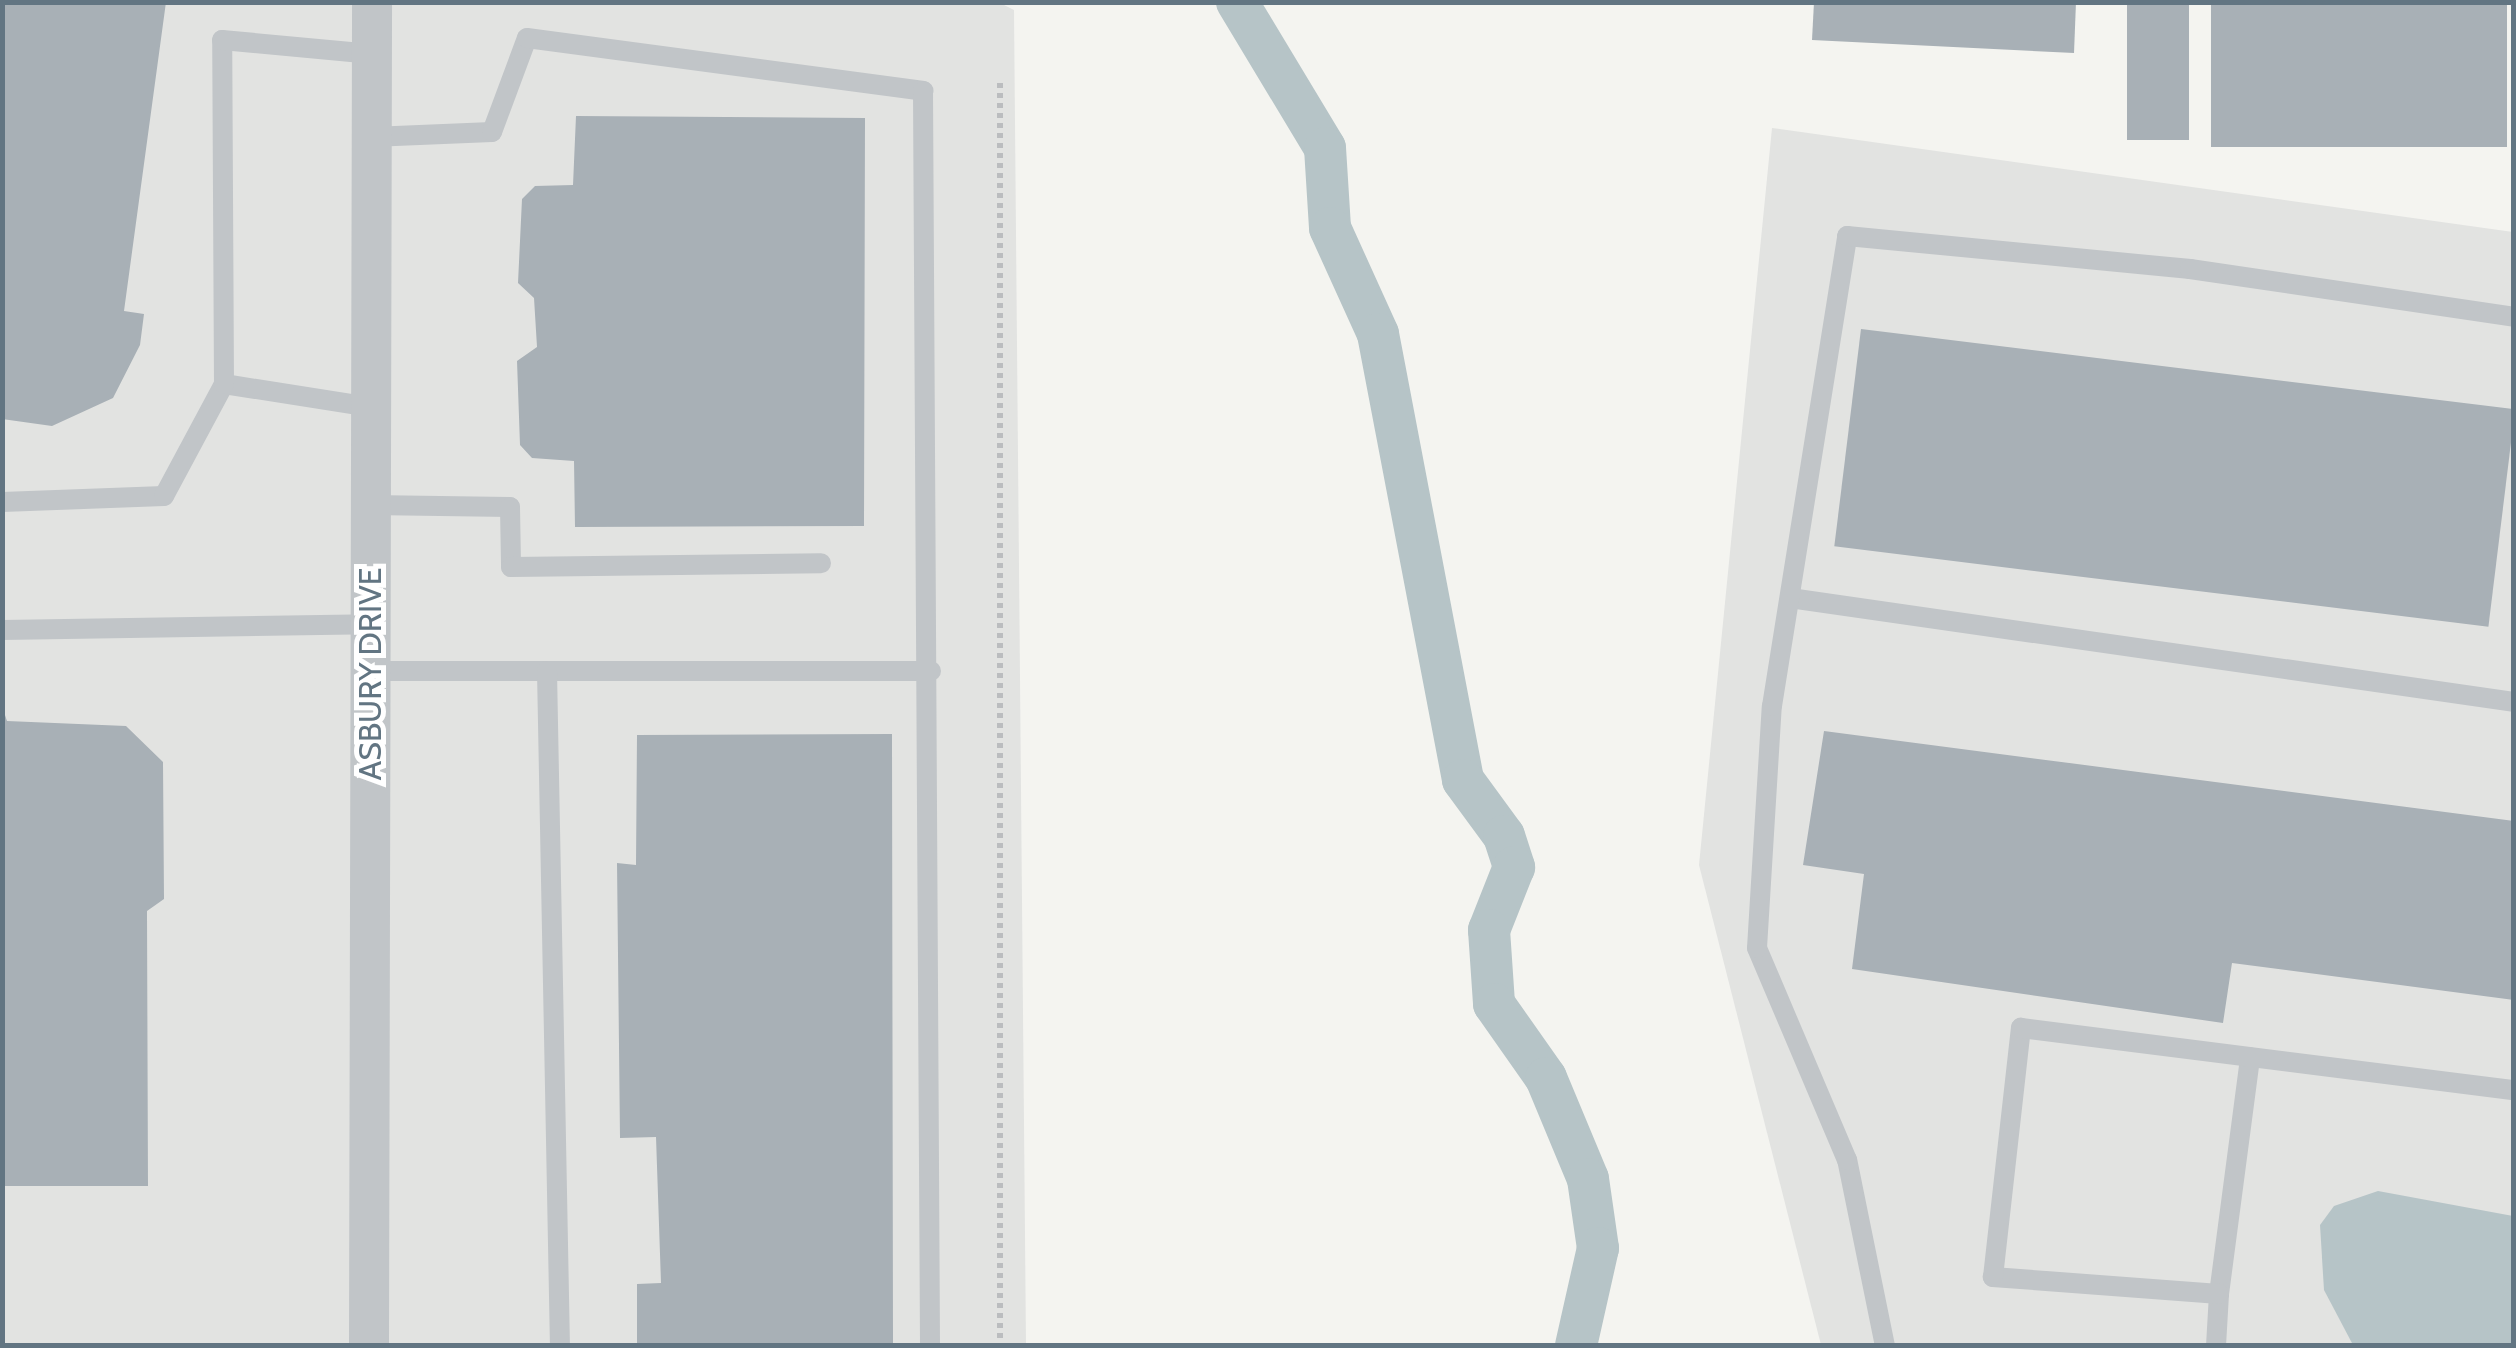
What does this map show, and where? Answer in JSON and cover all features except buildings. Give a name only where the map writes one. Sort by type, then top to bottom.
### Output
[{"type":"street","name":"ASBURY DRIVE","points":[[368,1346],[372,2]]},
{"type":"lane","points":[[371,138],[492,132],[526,38],[923,92],[932,670],[930,1346]]},
{"type":"lane","points":[[2,502],[164,496],[224,384],[222,40],[372,54]]},
{"type":"lane","points":[[1884,1346],[1848,1160],[1757,948],[1772,706],[1846,236],[2190,270],[2514,317]]},
{"type":"lane","points":[[224,384],[371,407]]},
{"type":"lane","points":[[370,505],[510,507],[511,567],[821,563]]},
{"type":"lane","points":[[1790,598],[2514,702]]},
{"type":"lane","points":[[2,630],[370,624]]},
{"type":"lane","points":[[370,671],[932,670]]},
{"type":"lane","points":[[547,671],[560,1346]]},
{"type":"lane","points":[[2219,1294],[1992,1277],[2022,1028],[2514,1090]]},
{"type":"lane","points":[[2216,1346],[2219,1294],[2250,1057]]},
{"type":"path","points":[[1000,83],[1000,1346]]},
{"type":"shaded area","points":[[998,2],[1014,10],[1026,1345],[3,1346],[3,3]]},
{"type":"shaded area","points":[[1772,128],[2513,232],[2513,1345],[1821,1345],[1699,865]]},
{"type":"shaded area","points":[[2378,1191],[2513,1216],[2513,1345],[2353,1345],[2324,1290],[2320,1225],[2334,1206]]},
{"type":"waterway","points":[[1237,2],[1325,148],[1330,228],[1378,334],[1463,780],[1504,836],[1514,867],[1489,930],[1494,1004],[1546,1078],[1588,1179],[1598,1248],[1576,1346]]}]
